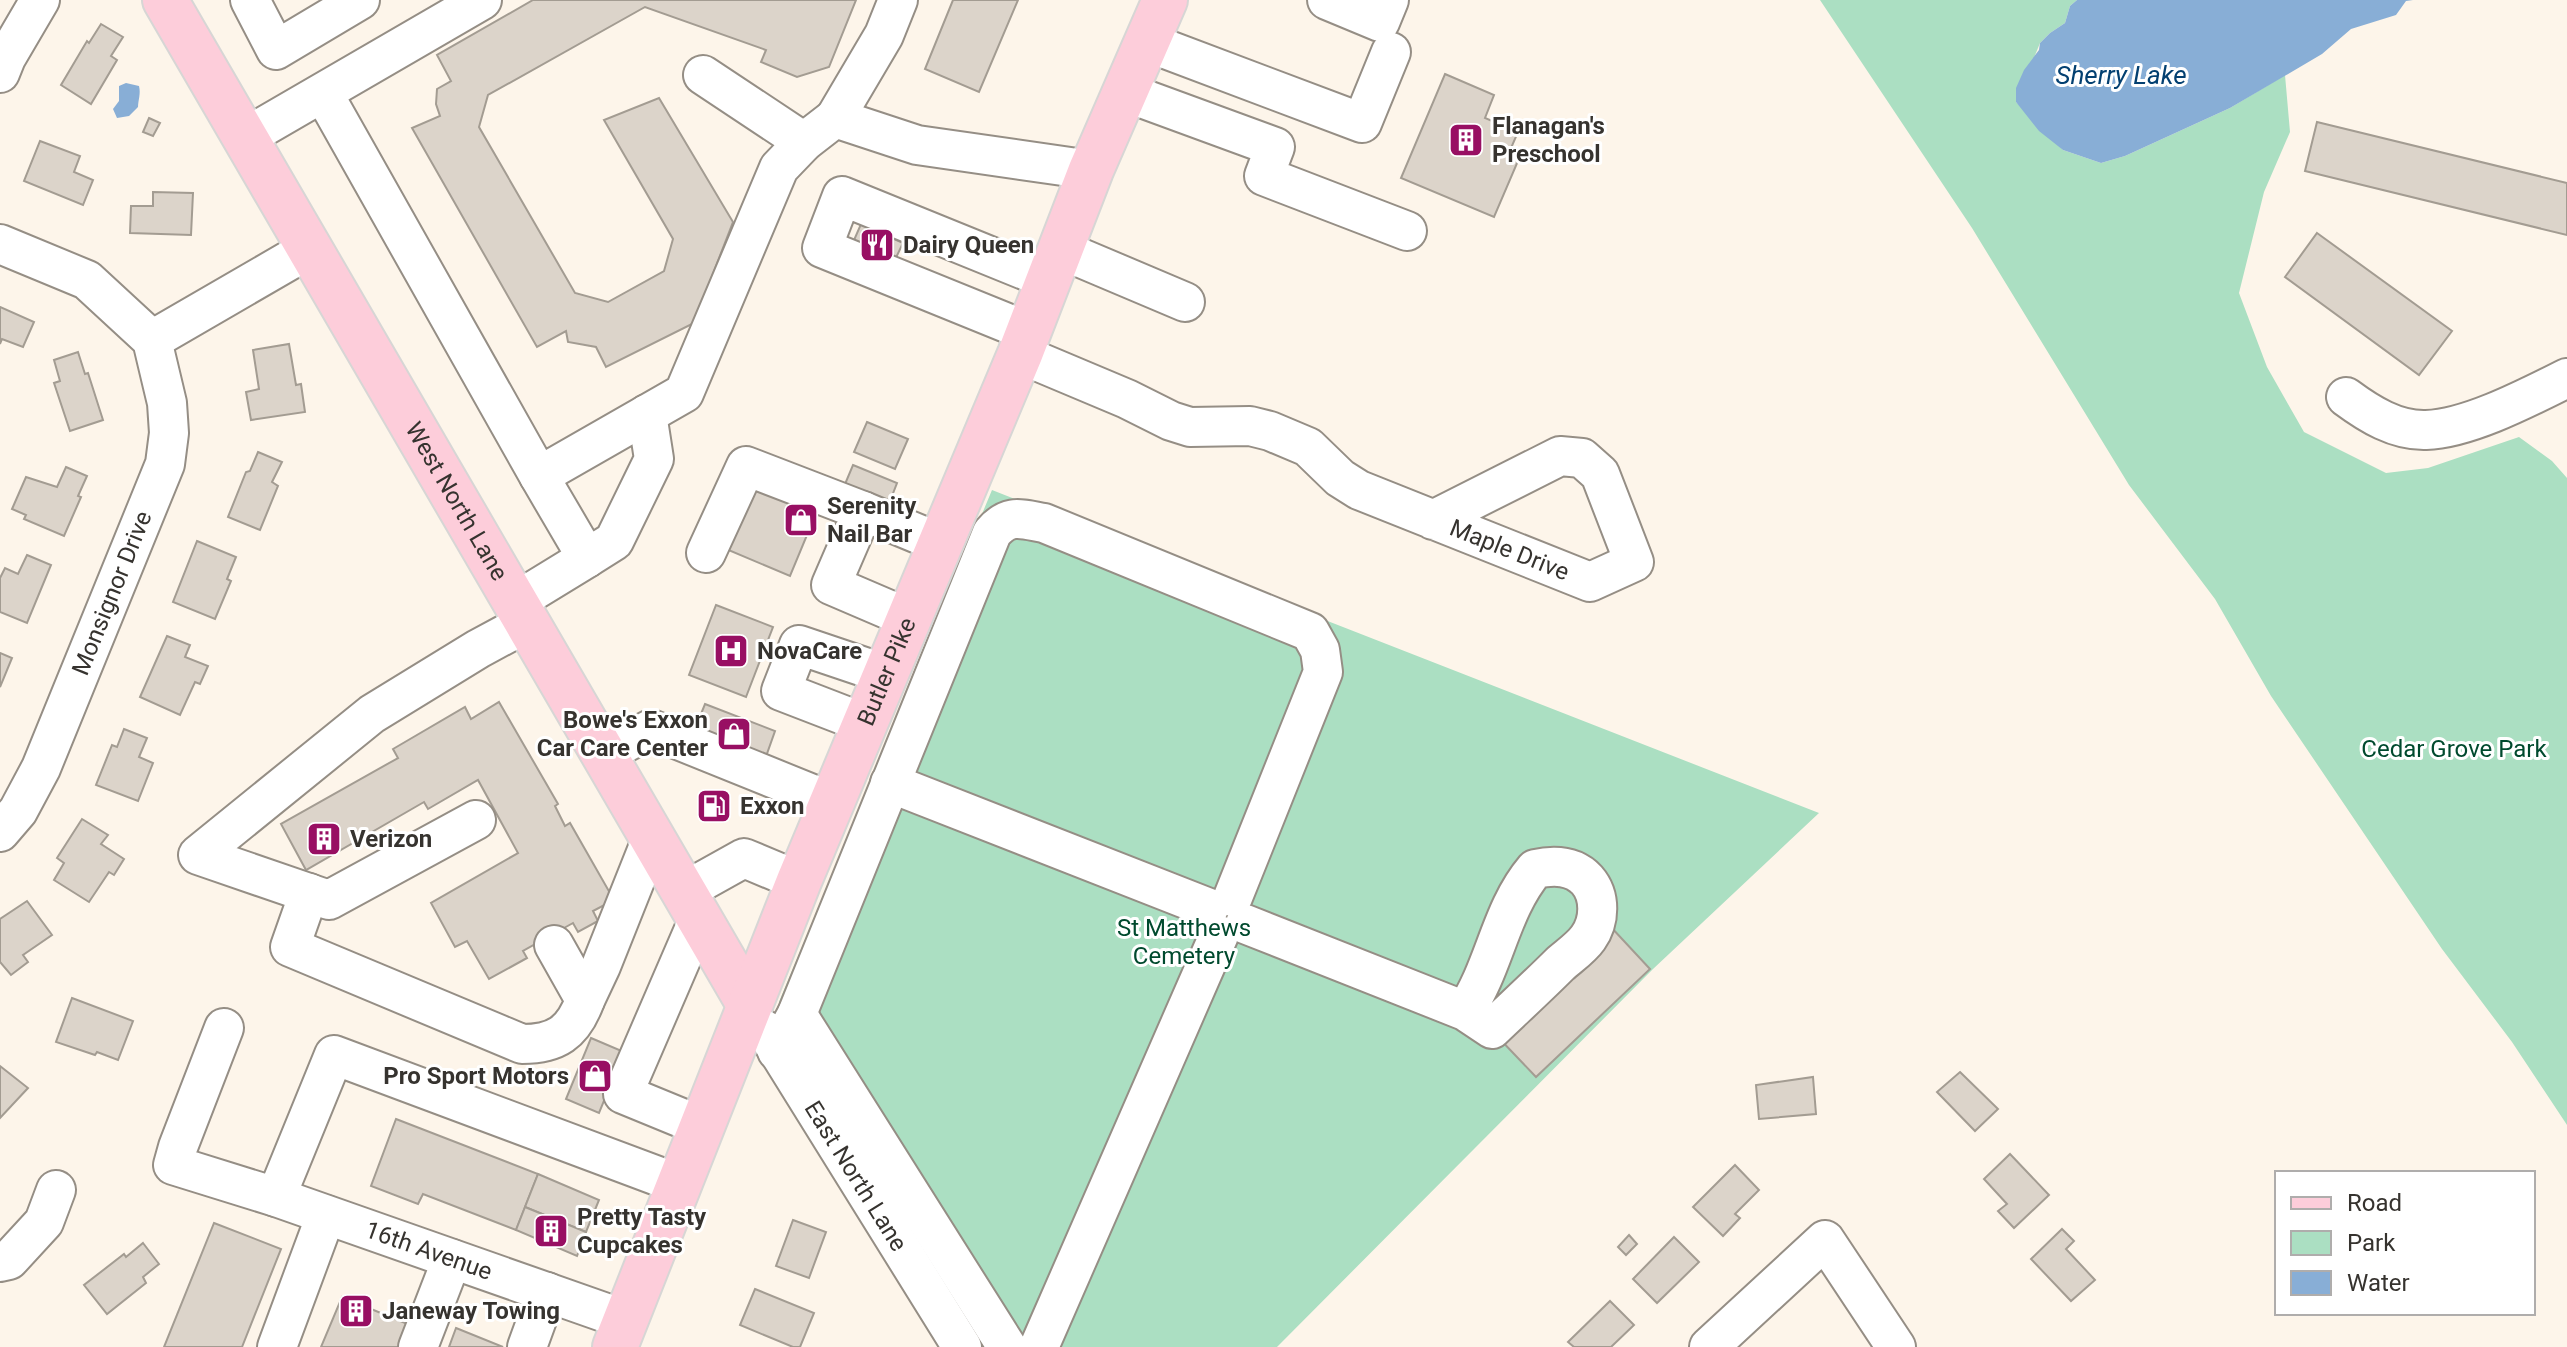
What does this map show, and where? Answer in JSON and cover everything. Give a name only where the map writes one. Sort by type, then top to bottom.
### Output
[{"type":"main road","name":"West North Lane","points":[[165,0],[749,1004]]},
{"type":"main road","name":"Butler Pike","points":[[620,1334],[799,881],[1025,343],[1091,170],[1165,0]]},
{"type":"street","points":[[0,73],[40,0]]},
{"type":"street","points":[[250,0],[276,50],[360,0]]},
{"type":"street","points":[[244,138],[482,0]]},
{"type":"street","points":[[539,476],[684,393],[779,168],[804,142],[835,118],[884,35],[898,0]]},
{"type":"street","points":[[1327,0],[1380,22],[1389,0]]},
{"type":"street","points":[[1147,42],[1362,123],[1391,52]]},
{"type":"street","points":[[703,75],[804,142]]},
{"type":"street","points":[[1125,92],[1275,147],[1264,176],[1407,231]]},
{"type":"street","points":[[323,93],[587,558]]},
{"type":"street","points":[[835,118],[917,145],[1091,170]]},
{"type":"street","name":"Maple Drive","points":[[1056,265],[842,196],[822,248],[1025,343],[1171,421],[1190,427],[1250,426],[1270,431],[1308,447],[1340,478],[1359,490],[1433,520],[1590,582],[1634,562],[1600,474],[1582,458],[1560,456],[1433,520]]},
{"type":"street","points":[[0,244],[87,280],[152,340],[309,249]]},
{"type":"street","points":[[1056,265],[1185,302]]},
{"type":"street","name":"Monsignor Drive","points":[[0,832],[18,811],[41,768],[165,464],[169,433],[167,403],[152,340]]},
{"type":"street","points":[[2346,397],[2374,417],[2424,430],[2457,426],[2567,378]]},
{"type":"street","points":[[476,820],[329,900],[198,855],[372,714],[478,649],[587,558],[614,541],[654,459],[647,414]]},
{"type":"street","points":[[706,553],[746,466],[940,543]]},
{"type":"street","points":[[863,511],[831,585],[908,618]]},
{"type":"street","points":[[777,1051],[797,1014],[992,533],[1000,523],[1015,518],[1044,523],[1310,632],[1320,650],[1323,672],[1227,916],[1039,1347]]},
{"type":"street","points":[[864,723],[781,691],[799,645],[885,674]]},
{"type":"street","points":[[604,754],[651,729],[832,802]]},
{"type":"street","points":[[890,783],[1465,1011]]},
{"type":"street","points":[[309,893],[290,947],[506,1039],[522,1044],[539,1044],[555,1040],[574,1023],[601,966],[652,838]]},
{"type":"street","points":[[701,1126],[623,1094],[691,905],[744,858],[799,881]]},
{"type":"street","points":[[554,945],[585,1000]]},
{"type":"street","name":"East North Lane","points":[[749,1004],[962,1347]]},
{"type":"street","points":[[797,1014],[1007,1347]]},
{"type":"street","name":"16th Avenue","points":[[224,1028],[173,1165],[276,1197],[547,1292],[620,1334]]},
{"type":"street","points":[[276,1197],[334,1055],[679,1184]]},
{"type":"street","points":[[0,1262],[9,1260],[44,1222],[56,1190]]},
{"type":"street","points":[[277,1347],[326,1215]]},
{"type":"street","points":[[1709,1347],[1825,1240],[1896,1347]]},
{"type":"street","points":[[418,1347],[452,1259]]},
{"type":"street","points":[[527,1347],[547,1292]]},
{"type":"green space","name":"Cedar Grove Park","points":[[1820,0],[2077,0],[2070,6],[2065,23],[2040,43],[2016,102],[2063,150],[2101,163],[2125,156],[2230,108],[2285,75],[2290,132],[2264,192],[2239,293],[2267,367],[2304,432],[2386,473],[2428,468],[2519,437],[2552,461],[2567,478],[2567,1125],[2512,1042],[2442,949],[2271,696],[2215,599],[2129,485],[1972,228]]},
{"type":"green space","name":"St Matthews Cemetery","points":[[992,490],[1819,813],[1653,969],[1277,1347],[999,1347],[779,1002]]},
{"type":"water","name":"Sherry Lake","points":[[2077,0],[2413,0],[2406,1],[2396,15],[2351,29],[2322,54],[2230,108],[2125,156],[2101,163],[2063,150],[2039,131],[2016,102],[2016,88],[2024,70],[2039,50],[2040,43],[2065,23],[2070,6]]},
{"type":"water","points":[[126,83],[139,86],[138,107],[129,116],[117,118],[113,109],[119,101],[119,86]]},
{"type":"building","points":[[533,0],[856,0],[829,67],[797,77],[761,62],[766,50],[645,7],[488,95],[479,127],[575,293],[608,302],[664,271],[673,239],[604,120],[659,98],[733,222],[694,323],[606,367],[596,347],[568,342],[566,331],[537,347],[412,128],[440,116],[436,104],[437,89],[451,81],[437,55]]},
{"type":"building","points":[[953,0],[1018,0],[979,92],[925,69]]},
{"type":"building","points":[[101,24],[123,37],[111,56],[117,60],[91,104],[61,85]]},
{"type":"building","name":"Flanagan's Preschool","points":[[1445,74],[1494,95],[1485,118],[1518,132],[1511,148],[1521,154],[1494,217],[1401,178]]},
{"type":"building","points":[[149,118],[160,123],[153,136],[143,132]]},
{"type":"building","points":[[2317,122],[2567,183],[2567,235],[2305,171]]},
{"type":"building","points":[[40,141],[80,156],[74,172],[93,180],[83,205],[24,181]]},
{"type":"building","points":[[153,192],[193,193],[191,235],[130,233],[131,206],[153,206]]},
{"type":"building","name":"Dairy Queen","points":[[861,224],[903,243],[892,266],[851,247]]},
{"type":"building","points":[[2317,233],[2452,331],[2419,375],[2285,277]]},
{"type":"building","points":[[0,307],[34,322],[23,347],[2,339],[0,344]]},
{"type":"building","points":[[289,344],[296,385],[301,384],[305,412],[251,420],[246,392],[259,389],[253,350]]},
{"type":"building","points":[[78,352],[103,420],[70,431],[54,383],[60,381],[54,360]]},
{"type":"building","points":[[867,422],[908,439],[895,469],[854,452]]},
{"type":"building","points":[[258,452],[282,462],[272,482],[278,486],[260,530],[228,517],[246,472],[250,471]]},
{"type":"building","points":[[853,465],[897,483],[885,514],[840,496]]},
{"type":"building","points":[[66,467],[87,476],[64,536],[24,519],[26,515],[12,509],[26,477],[57,487]]},
{"type":"building","points":[[752,486],[817,511],[790,576],[726,549]]},
{"type":"building","points":[[197,541],[236,557],[227,579],[231,581],[215,619],[173,602]]},
{"type":"building","points":[[27,555],[51,565],[27,623],[0,612],[0,578],[5,568],[18,574]]},
{"type":"building","name":"NovaCare","points":[[716,605],[773,627],[746,697],[689,675]]},
{"type":"building","points":[[167,636],[190,645],[185,657],[208,666],[200,684],[195,682],[180,715],[140,697]]},
{"type":"building","points":[[0,653],[12,658],[0,687]]},
{"type":"building","name":"Verizon","points":[[499,702],[558,804],[555,806],[565,826],[570,823],[614,900],[593,911],[598,921],[578,932],[573,923],[523,951],[527,958],[489,979],[467,941],[455,947],[431,903],[518,853],[478,780],[428,809],[424,802],[306,870],[281,824],[398,758],[393,749],[465,707],[471,719]]},
{"type":"building","name":"Bowe's Exxon Car Care Center","points":[[705,704],[775,731],[763,765],[692,736]]},
{"type":"building","points":[[124,729],[147,738],[139,757],[153,763],[138,801],[96,785],[112,745],[117,747]]},
{"type":"building","points":[[82,819],[108,835],[101,844],[124,859],[114,875],[109,872],[89,902],[54,880],[64,863],[57,858]]},
{"type":"building","points":[[27,901],[52,935],[23,955],[28,962],[11,975],[0,962],[0,919]]},
{"type":"building","points":[[1610,926],[1650,969],[1536,1077],[1495,1034]]},
{"type":"building","points":[[72,998],[133,1021],[118,1060],[56,1042]]},
{"type":"building","name":"Pro Sport Motors","points":[[591,1038],[624,1052],[599,1113],[566,1099]]},
{"type":"building","points":[[0,1066],[28,1088],[0,1118]]},
{"type":"building","points":[[1960,1072],[1998,1109],[1975,1131],[1937,1092]]},
{"type":"building","points":[[1813,1077],[1816,1114],[1759,1119],[1756,1085]]},
{"type":"building","points":[[396,1119],[538,1174],[516,1230],[423,1194],[418,1204],[371,1186]]},
{"type":"building","points":[[2010,1154],[2049,1195],[2014,1228],[1998,1211],[2007,1204],[1984,1179]]},
{"type":"building","points":[[1735,1165],[1759,1190],[1735,1214],[1740,1218],[1723,1236],[1693,1207]]},
{"type":"building","points":[[538,1174],[599,1200],[586,1232],[525,1207]]},
{"type":"building","name":"Pretty Tasty Cupcakes","points":[[525,1207],[586,1232],[577,1256],[516,1230]]},
{"type":"building","points":[[793,1220],[826,1232],[809,1278],[776,1266]]},
{"type":"building","points":[[214,1223],[281,1249],[242,1347],[164,1347]]},
{"type":"building","points":[[2062,1229],[2074,1241],[2066,1249],[2095,1280],[2071,1301],[2031,1259]]},
{"type":"building","points":[[1629,1235],[1637,1244],[1626,1255],[1618,1247]]},
{"type":"building","points":[[1674,1237],[1699,1262],[1657,1303],[1633,1279]]},
{"type":"building","points":[[143,1243],[159,1264],[143,1277],[146,1283],[107,1314],[84,1285]]},
{"type":"building","points":[[755,1289],[814,1313],[800,1347],[793,1347],[740,1325]]},
{"type":"building","name":"Janeway Towing","points":[[342,1297],[410,1325],[401,1347],[321,1347]]},
{"type":"building","points":[[1610,1301],[1634,1325],[1611,1347],[1574,1347],[1568,1342]]},
{"type":"building","points":[[456,1328],[503,1347],[449,1347]]},
{"type":"place","name":"Flanagan's Preschool","points":[[1466,140]]},
{"type":"place","name":"Dairy Queen","points":[[877,245]]},
{"type":"place","name":"Serenity Nail Bar","points":[[801,520]]},
{"type":"place","name":"NovaCare","points":[[731,651]]},
{"type":"place","name":"Bowe's Exxon Car Care Center","points":[[734,734]]},
{"type":"place","name":"Exxon","points":[[714,806]]},
{"type":"place","name":"Verizon","points":[[324,839]]},
{"type":"place","name":"Pro Sport Motors","points":[[595,1076]]},
{"type":"place","name":"Pretty Tasty Cupcakes","points":[[551,1231]]},
{"type":"place","name":"Janeway Towing","points":[[356,1311]]}]
